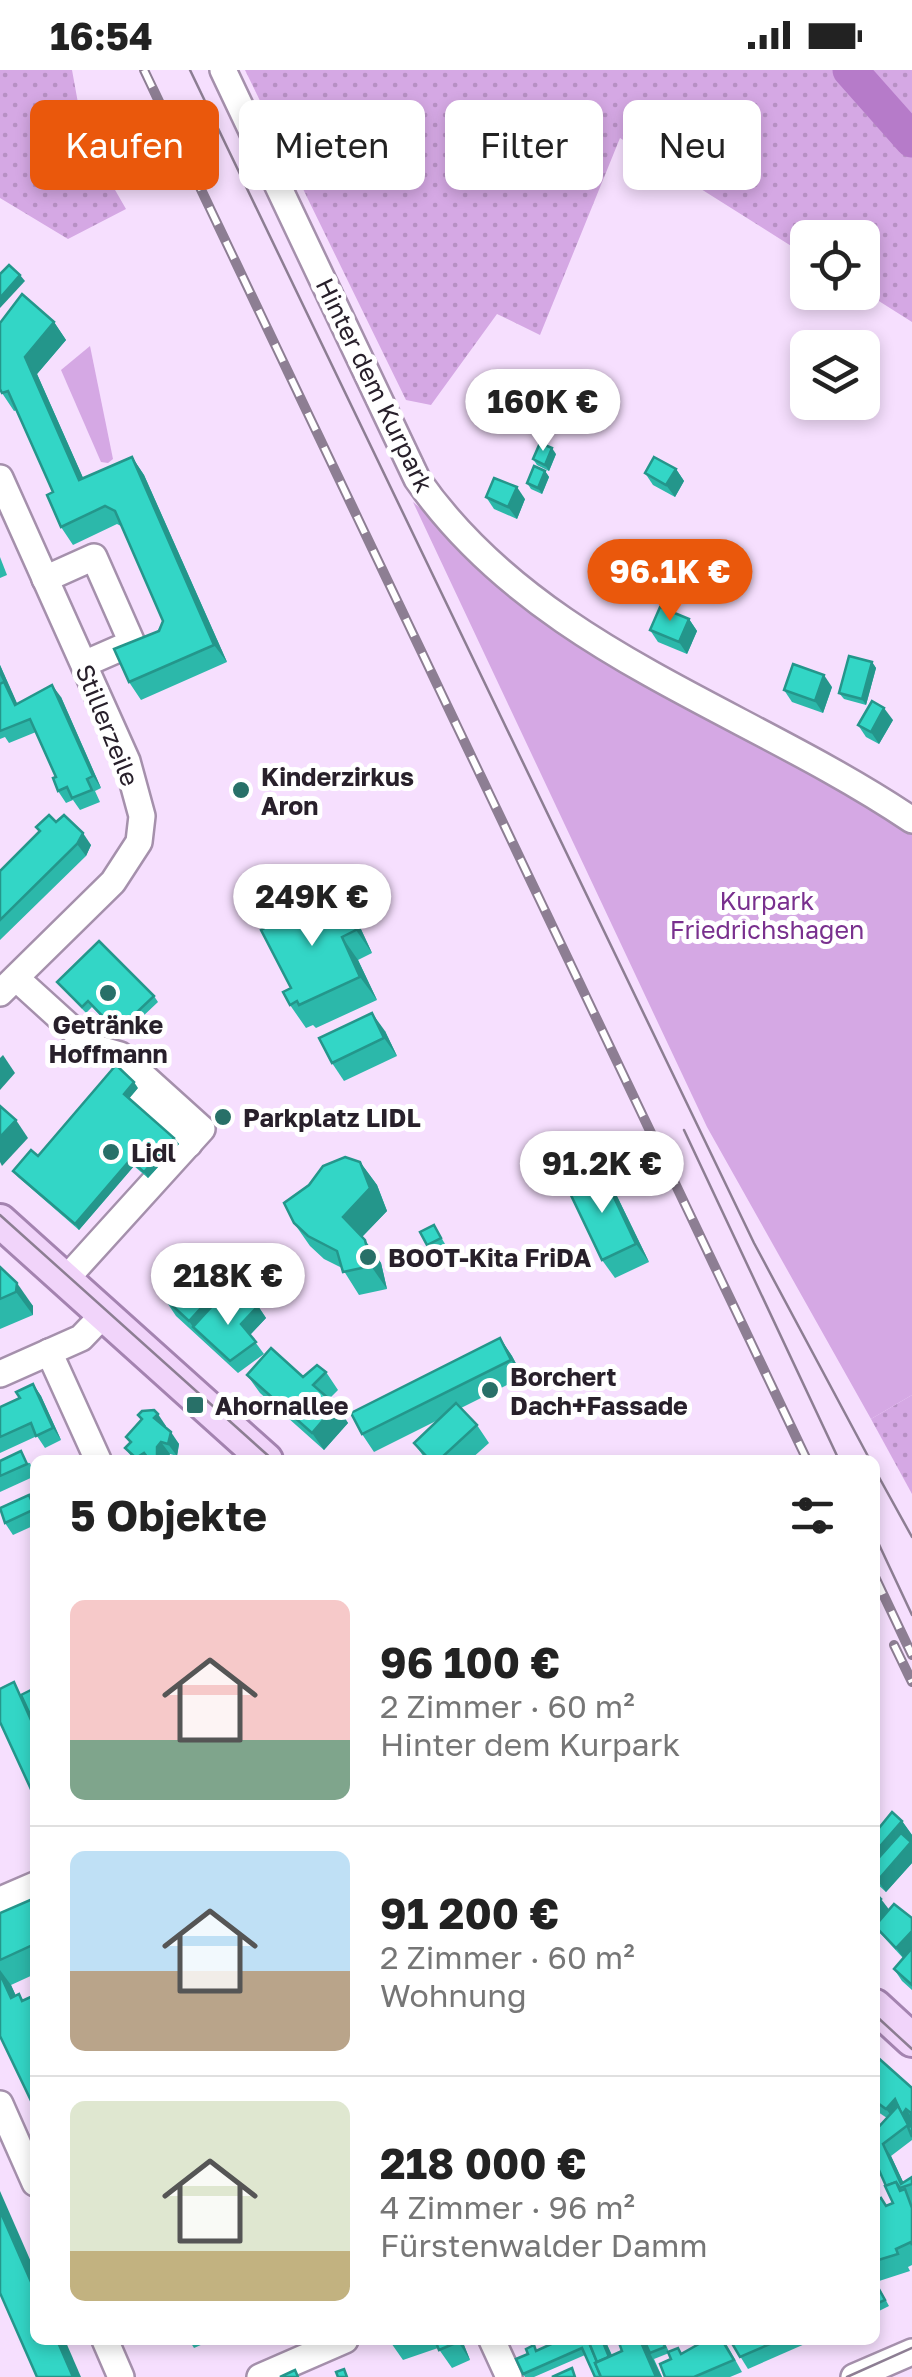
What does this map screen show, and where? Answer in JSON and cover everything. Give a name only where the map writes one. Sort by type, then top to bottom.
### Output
[{"type":"main road","points":[[0,1221],[260,1455]]},
{"type":"main road","points":[[880,2011],[912,2040]]},
{"type":"street","name":"Hinter dem Kurpark","points":[[223,70],[416,479],[440,513],[474,550],[607,650],[912,820]]},
{"type":"street","name":"Stillerzeile","points":[[0,478],[135,782],[142,816],[138,842],[113,882],[8,986]]},
{"type":"street","points":[[45,579],[94,557],[132,643],[84,664]]},
{"type":"street","points":[[41,1001],[65,977]]},
{"type":"street","points":[[8,986],[41,1001],[92,1047],[120,1055],[202,1129],[65,1280]]},
{"type":"street","points":[[137,1097],[189,1144]]},
{"type":"street","points":[[0,1374],[81,1338],[104,1314]]},
{"type":"street","points":[[49,1352],[96,1455]]},
{"type":"street","points":[[0,1900],[30,1887]]},
{"type":"street","points":[[0,2104],[30,2172]]},
{"type":"street","points":[[107,2345],[121,2377]]},
{"type":"street","points":[[260,2377],[334,2345]]},
{"type":"street","points":[[494,2345],[509,2377]]},
{"type":"street","points":[[854,2377],[912,2352]]},
{"type":"green space","points":[[0,70],[72,70],[77,100],[30,100],[30,190],[115,190],[126,209],[68,239],[0,198]]},
{"type":"green space","points":[[245,70],[912,70],[912,322],[880,302],[880,220],[790,220],[790,245],[702,190],[761,190],[761,100],[623,100],[623,140],[620,138],[603,180],[603,100],[445,100],[445,190],[599,190],[540,335],[497,314],[431,405],[406,400],[304,190],[425,190],[425,100],[260,100]]},
{"type":"green space","points":[[90,346],[113,459],[108,463],[101,462],[61,370]]},
{"type":"green space","name":"Kurpark Friedrichshagen","points":[[413,502],[571,634],[912,826],[912,1395],[871,1419],[707,1127]]},
{"type":"green space","points":[[912,1395],[912,1494],[871,1419]]},
{"type":"building","points":[[9,265],[20,275],[0,298],[0,274]]},
{"type":"building","points":[[22,294],[54,322],[25,357],[79,480],[132,457],[214,645],[129,682],[114,649],[159,631],[163,621],[115,511],[105,506],[61,527],[47,495],[53,492],[8,391],[2,393],[0,389],[0,323]]},
{"type":"building","points":[[540,443],[552,448],[545,465],[533,459]]},
{"type":"building","points":[[654,457],[676,469],[666,485],[645,473]]},
{"type":"building","points":[[534,466],[545,471],[538,488],[527,483]]},
{"type":"building","points":[[494,478],[517,487],[508,507],[486,497]]},
{"type":"building","points":[[660,607],[689,619],[679,642],[650,630]]},
{"type":"building","points":[[849,656],[872,662],[862,699],[839,693]]},
{"type":"building","points":[[793,664],[824,675],[815,701],[784,690]]},
{"type":"building","points":[[4,682],[15,705],[52,685],[93,776],[87,779],[92,790],[72,798],[67,787],[58,791],[53,778],[56,777],[30,719],[0,731],[0,684]]},
{"type":"building","points":[[872,701],[884,708],[871,732],[858,725]]},
{"type":"building","points":[[49,815],[56,822],[64,815],[83,833],[77,844],[0,920],[0,871],[40,831],[36,827]]},
{"type":"building","points":[[328,897],[334,907],[343,902],[356,930],[342,937],[360,977],[299,1005],[297,1001],[290,1005],[283,992],[291,988],[261,930],[280,920],[275,910],[293,901],[298,911]]},
{"type":"building","name":"Getränke Hoffmann","points":[[99,941],[154,996],[117,1031],[88,1001],[82,1007],[57,982]]},
{"type":"building","points":[[372,1013],[384,1038],[332,1063],[319,1038]]},
{"type":"building","name":"Lidl","points":[[116,1065],[134,1082],[124,1094],[174,1138],[144,1172],[130,1160],[75,1224],[13,1171],[31,1150],[38,1156]]},
{"type":"building","points":[[0,1106],[16,1120],[0,1137]]},
{"type":"building","points":[[345,1157],[360,1162],[370,1188],[343,1217],[365,1240],[371,1266],[343,1272],[337,1251],[308,1236],[294,1223],[284,1203],[309,1185],[323,1166]]},
{"type":"building","points":[[602,1172],[636,1244],[602,1260],[568,1189]]},
{"type":"building","points":[[434,1225],[441,1238],[427,1245],[420,1232]]},
{"type":"building","points":[[0,1267],[17,1283],[16,1292],[0,1299]]},
{"type":"building","points":[[189,1278],[211,1297],[189,1321],[164,1298]]},
{"type":"building","points":[[246,1295],[258,1306],[241,1324],[256,1342],[230,1361],[193,1327],[215,1303],[229,1312]]},
{"type":"building","points":[[500,1338],[511,1360],[362,1434],[351,1413]]},
{"type":"building","points":[[271,1348],[303,1377],[317,1365],[326,1372],[313,1385],[336,1405],[312,1433],[247,1375]]},
{"type":"building","points":[[33,1384],[53,1428],[36,1436],[31,1423],[0,1437],[0,1407],[20,1398],[16,1392]]},
{"type":"building","points":[[456,1403],[477,1425],[444,1455],[425,1455],[414,1443]]},
{"type":"building","points":[[154,1410],[158,1414],[154,1418],[171,1432],[168,1444],[161,1442],[157,1447],[157,1455],[133,1455],[125,1448],[131,1442],[126,1437],[142,1419],[138,1415]]},
{"type":"building","points":[[21,1451],[27,1464],[0,1476],[0,1461]]},
{"type":"building","points":[[30,1497],[30,1511],[5,1523],[0,1508]]},
{"type":"building","points":[[14,1682],[30,1718],[30,1787],[0,1722],[0,1689]]},
{"type":"building","points":[[30,1690],[30,1714],[21,1695]]},
{"type":"building","points":[[892,1812],[902,1821],[880,1846],[880,1827]]},
{"type":"building","points":[[901,1833],[911,1842],[880,1878],[880,1856]]},
{"type":"building","points":[[30,1900],[30,1946],[0,1960],[0,1913]]},
{"type":"building","points":[[894,1904],[912,1918],[912,1931],[896,1948],[880,1931],[880,1920]]},
{"type":"building","points":[[912,1948],[912,1985],[894,1969]]},
{"type":"building","points":[[0,1974],[11,1998],[19,1994],[22,2001],[30,1997],[30,2099],[0,2036]]},
{"type":"building","points":[[880,2059],[912,2088],[912,2126],[911,2113],[906,2109],[902,2115],[895,2099],[886,2109],[880,2105]]},
{"type":"building","points":[[898,2106],[908,2125],[883,2144],[901,2184],[912,2177],[912,2184],[900,2188],[896,2182],[886,2186],[880,2172],[880,2126]]},
{"type":"building","points":[[896,2182],[900,2191],[905,2189],[912,2208],[912,2245],[911,2242],[896,2249],[898,2254],[880,2259],[880,2198],[886,2206],[893,2203],[885,2186]]},
{"type":"building","points":[[0,2211],[30,2280],[30,2345],[59,2345],[73,2377],[37,2377],[0,2293]]},
{"type":"building","points":[[534,2345],[536,2351],[549,2345],[590,2345],[601,2377],[595,2377],[582,2348],[523,2374],[516,2359],[528,2354],[526,2349]]},
{"type":"building","points":[[590,2345],[604,2345],[609,2357],[597,2362]]},
{"type":"building","points":[[620,2345],[642,2345],[656,2377],[601,2377],[595,2363],[622,2351]]},
{"type":"building","points":[[646,2345],[664,2345],[665,2347],[650,2353]]},
{"type":"building","points":[[697,2345],[725,2345],[734,2360],[694,2377],[665,2377],[660,2364],[671,2359],[668,2352],[678,2348],[681,2354]]},
{"type":"building","points":[[733,2345],[768,2345],[740,2357]]},
{"type":"building","points":[[572,2368],[575,2377],[552,2377]]},
{"type":"building","points":[[295,2370],[298,2377],[280,2377]]},
{"type":"waterway","points":[[850,70],[912,140]]},
{"type":"tram line","points":[[190,70],[754,1243],[867,1455]]},
{"type":"tram line","points":[[684,1130],[837,1455]]},
{"type":"tram line","points":[[0,1215],[267,1455]]},
{"type":"tram line","points":[[880,1479],[912,1537]]},
{"type":"tram line","points":[[880,1547],[912,1615]]},
{"type":"tram line","points":[[880,2020],[912,2049]]},
{"type":"tram line","points":[[847,2377],[912,2348]]},
{"type":"railway","points":[[144,70],[805,1455]]},
{"type":"railway","points":[[880,1588],[912,1655]]},
{"type":"railway","points":[[894,1645],[912,1682]]},
{"type":"place","name":"Kinderzirkus Aron","points":[[241,790]]},
{"type":"place","name":"Getränke Hoffmann","points":[[108,993]]},
{"type":"place","name":"Parkplatz LIDL","points":[[223,1117]]},
{"type":"place","name":"Lidl","points":[[111,1152]]},
{"type":"place","name":"BOOT-Kita FriDA","points":[[368,1257]]},
{"type":"place","name":"Borchert Dach+Fassade","points":[[490,1390]]},
{"type":"place","name":"Ahornallee","points":[[195,1405]]}]
